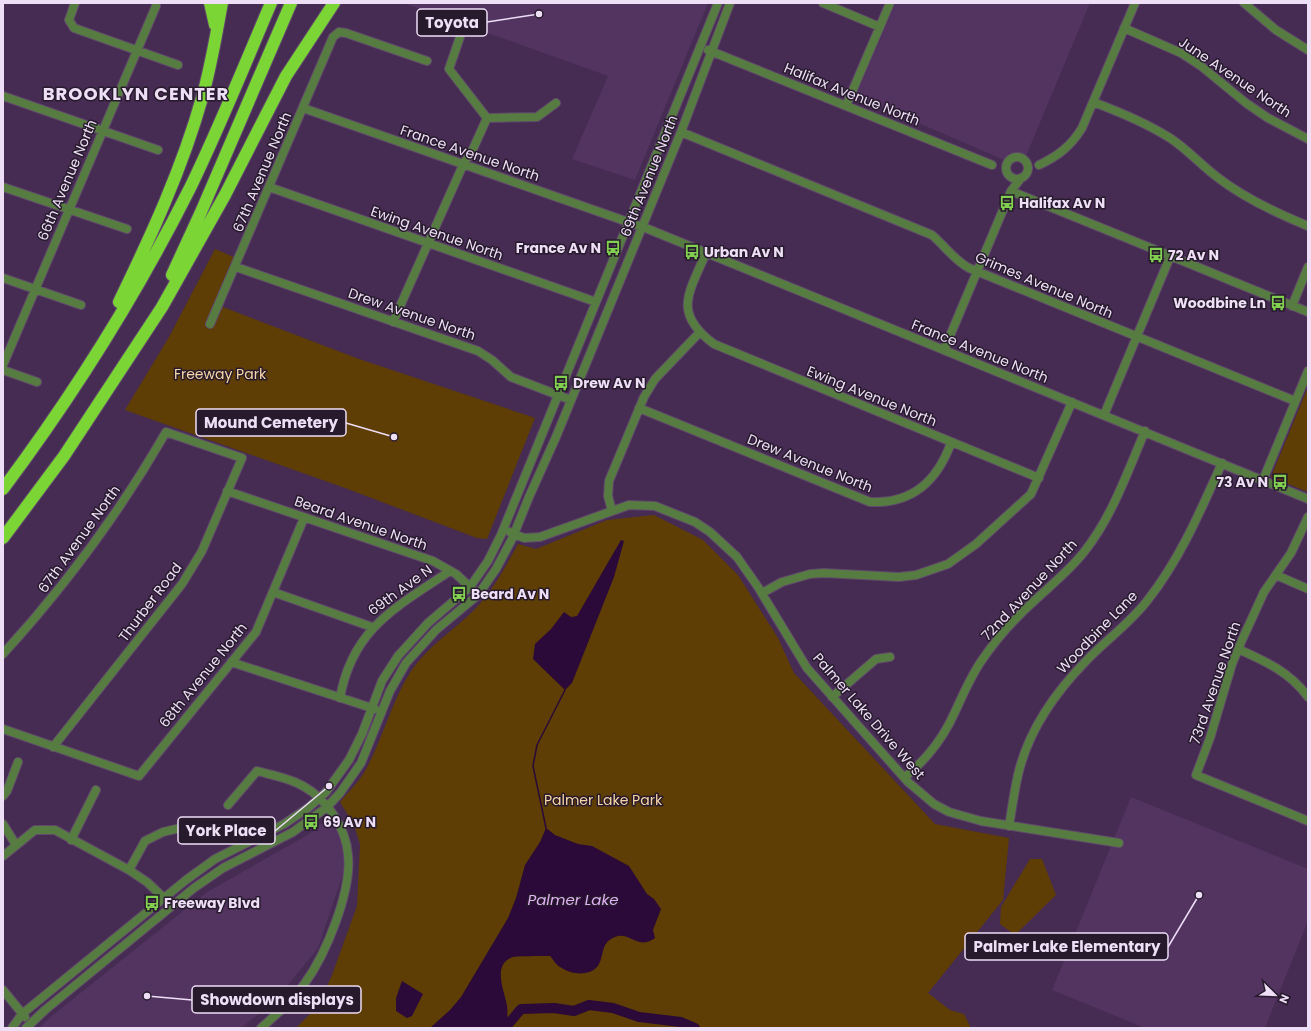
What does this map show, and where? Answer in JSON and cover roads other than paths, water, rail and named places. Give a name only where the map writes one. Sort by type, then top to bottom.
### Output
[{"type":"highway","points":[[210,3],[215,18],[216,36]]},
{"type":"highway","points":[[82,375],[145,249],[180,164],[202,97],[222,3]]},
{"type":"highway","points":[[180,164],[191,148],[208,103],[228,3]]},
{"type":"highway","points":[[3,489],[37,443],[82,375],[132,294],[185,198],[216,132],[271,3]]},
{"type":"highway","points":[[99,403],[146,324],[181,257],[291,3]]},
{"type":"highway","points":[[3,538],[41,488],[162,307],[228,190],[286,76],[334,3]]},
{"type":"street","points":[[75,3],[69,20],[74,28],[178,65]]},
{"type":"street","name":"69th Avenue North","points":[[12,1028],[22,1014],[163,897],[215,859],[284,824],[319,798],[332,784],[349,760],[362,734],[382,681],[398,656],[428,623],[470,587],[488,561],[503,529],[628,222],[702,47],[718,3]]},
{"type":"street","name":"69th Avenue North","points":[[28,1026],[171,905],[223,868],[293,832],[327,807],[361,763],[390,691],[406,663],[436,630],[478,595],[496,569],[514,534],[571,400],[681,132],[730,3]]},
{"type":"street","points":[[823,3],[880,26]]},
{"type":"street","points":[[846,106],[890,3]]},
{"type":"street","points":[[944,350],[1011,191],[1027,172],[1059,154],[1072,142],[1082,128],[1135,3]]},
{"type":"street","points":[[1244,3],[1276,30],[1308,50]]},
{"type":"street","name":"66th Avenue North","points":[[3,365],[156,6]]},
{"type":"street","name":"June Avenue North","points":[[1124,28],[1181,53],[1201,66],[1263,114],[1308,139]]},
{"type":"street","name":"67th Avenue North","points":[[210,324],[333,37],[339,32],[346,33],[427,61]]},
{"type":"street","points":[[460,37],[449,69],[487,118]]},
{"type":"street","name":"Halifax Avenue North","points":[[702,47],[992,165],[1008,174]]},
{"type":"street","points":[[3,96],[158,150]]},
{"type":"street","points":[[1093,102],[1152,127],[1172,139],[1217,178],[1239,192],[1308,226]]},
{"type":"street","points":[[487,118],[537,118],[556,103]]},
{"type":"street","name":"France Avenue North","points":[[303,108],[642,227],[1145,431],[1308,499]]},
{"type":"street","points":[[393,322],[463,164],[473,149],[487,118]]},
{"type":"street","name":"Grimes Avenue North","points":[[681,132],[932,236],[942,244],[955,259],[977,272],[1295,401]]},
{"type":"street","points":[[1011,191],[1007,163],[1015,157],[1022,158],[1026,163],[1027,172]]},
{"type":"street","name":"Halifax Avenue North","points":[[992,165],[1007,163]]},
{"type":"street","points":[[1026,163],[1039,165]]},
{"type":"street","points":[[1008,174],[1021,178]]},
{"type":"street","points":[[3,187],[127,230]]},
{"type":"street","name":"Ewing Avenue North","points":[[269,187],[596,302]]},
{"type":"street","points":[[1011,191],[1308,312]]},
{"type":"street","name":"Ewing Avenue North","points":[[706,253],[687,302],[690,320],[700,332],[714,344],[1039,478]]},
{"type":"street","points":[[1104,415],[1135,337],[1170,257]]},
{"type":"street","name":"Drew Avenue North","points":[[236,266],[485,355],[511,377],[571,400]]},
{"type":"street","points":[[1292,306],[1308,267]]},
{"type":"street","points":[[3,278],[81,305]]},
{"type":"street","points":[[612,511],[608,496],[609,481],[640,408],[655,379],[700,332]]},
{"type":"street","points":[[3,370],[37,382]]},
{"type":"street","points":[[1263,480],[1308,371]]},
{"type":"street","points":[[762,593],[782,582],[810,574],[824,573],[899,577],[916,575],[948,564],[976,544],[1031,494],[1072,402]]},
{"type":"street","name":"Drew Avenue North","points":[[640,408],[870,502],[892,502],[903,499],[922,488],[940,466],[952,443]]},
{"type":"street","name":"72nd Avenue North","points":[[904,778],[938,743],[948,726],[968,684],[996,640],[1032,602],[1070,568],[1097,535],[1117,496],[1145,431]]},
{"type":"street","name":"67th Avenue North","points":[[3,654],[56,594],[84,559],[135,484],[166,432],[242,458]]},
{"type":"street","name":"Thurber Road","points":[[53,747],[182,584],[202,551],[242,458]]},
{"type":"street","name":"Woodbine Lane","points":[[1009,826],[1018,775],[1030,739],[1039,721],[1049,705],[1073,675],[1129,622],[1162,581],[1189,536],[1222,463]]},
{"type":"street","name":"Beard Avenue North","points":[[227,491],[433,561],[450,571],[478,595]]},
{"type":"street","name":"Palmer Lake Drive West","points":[[503,529],[524,538],[540,538],[629,505],[655,506],[695,522],[719,540],[737,557],[762,593],[807,668],[904,778],[921,794],[949,812],[964,818],[1119,843]]},
{"type":"street","name":"73rd Avenue North","points":[[1307,818],[1196,776],[1210,738],[1238,649],[1264,592],[1296,546],[1308,517]]},
{"type":"street","name":"68th Avenue North","points":[[53,747],[139,776],[256,632],[304,518]]},
{"type":"street","name":"69th Ave N","points":[[340,698],[348,667],[359,646],[372,627],[390,611],[450,571]]},
{"type":"street","points":[[1276,575],[1308,589]]},
{"type":"street","points":[[273,592],[372,627]]},
{"type":"street","points":[[1238,649],[1278,668],[1301,688],[1308,697]]},
{"type":"street","points":[[832,697],[876,659],[890,657]]},
{"type":"street","points":[[231,662],[382,712]]},
{"type":"street","points":[[3,729],[53,747]]},
{"type":"street","points":[[3,796],[7,791],[18,762]]},
{"type":"street","points":[[228,806],[257,771],[302,785],[319,798],[327,807],[341,829],[348,855],[348,879],[322,955],[305,983],[289,1002],[261,1028]]},
{"type":"street","points":[[72,840],[96,790]]},
{"type":"street","points":[[3,824],[16,845]]},
{"type":"street","points":[[129,870],[145,841],[163,832],[189,826]]},
{"type":"street","points":[[3,856],[30,832],[40,828],[55,830],[129,870],[148,882],[171,905]]},
{"type":"street","points":[[3,990],[22,1014],[28,1026]]},
{"type":"water","points":[[621,540],[624,541],[614,577],[572,683],[565,690],[533,659],[535,644],[551,629],[564,612],[571,617],[577,616]]},
{"type":"water","name":"Palmer Lake","points":[[546,828],[555,835],[578,844],[592,846],[629,866],[647,894],[654,899],[661,909],[653,930],[655,938],[649,941],[638,942],[625,936],[615,937],[604,947],[597,967],[584,973],[574,973],[564,969],[557,965],[550,956],[513,957],[506,961],[502,966],[501,972],[502,986],[507,1006],[507,1028],[430,1028],[450,1010],[461,997],[508,918],[516,898],[525,865],[540,842]]},
{"type":"water","points":[[402,981],[423,994],[412,1016],[407,1018],[396,1011],[396,998]]},
{"type":"waterway","points":[[546,828],[533,766],[537,745],[565,690]]},
{"type":"waterway","points":[[505,1028],[521,1009],[554,1008],[574,1011],[589,1005],[613,1008],[639,1017],[681,1022],[695,1028]]},
{"type":"place","name":"Toyota","points":[[539,14]]},
{"type":"place","name":"Halifax Av N","points":[[1007,203]]},
{"type":"place","name":"France Av N","points":[[613,248]]},
{"type":"place","name":"Urban Av N","points":[[692,252]]},
{"type":"place","name":"72 Av N","points":[[1156,255]]},
{"type":"place","name":"Woodbine Ln","points":[[1278,303]]},
{"type":"place","name":"Drew Av N","points":[[561,383]]},
{"type":"place","name":"Mound Cemetery","points":[[394,437]]},
{"type":"place","name":"73 Av N","points":[[1280,482]]},
{"type":"place","name":"Beard Av N","points":[[459,594]]},
{"type":"place","name":"York Place","points":[[329,786]]},
{"type":"place","name":"69 Av N","points":[[311,822]]},
{"type":"place","name":"Palmer Lake Elementary","points":[[1199,895]]},
{"type":"place","name":"Freeway Blvd","points":[[152,903]]},
{"type":"place","name":"Showdown displays","points":[[147,996]]},
{"type":"district","name":"BROOKLYN CENTER","points":[[136,93]]},
{"type":"park label","name":"Freeway Park","points":[[220,374]]},
{"type":"park label","name":"Palmer Lake Park","points":[[603,800]]}]
